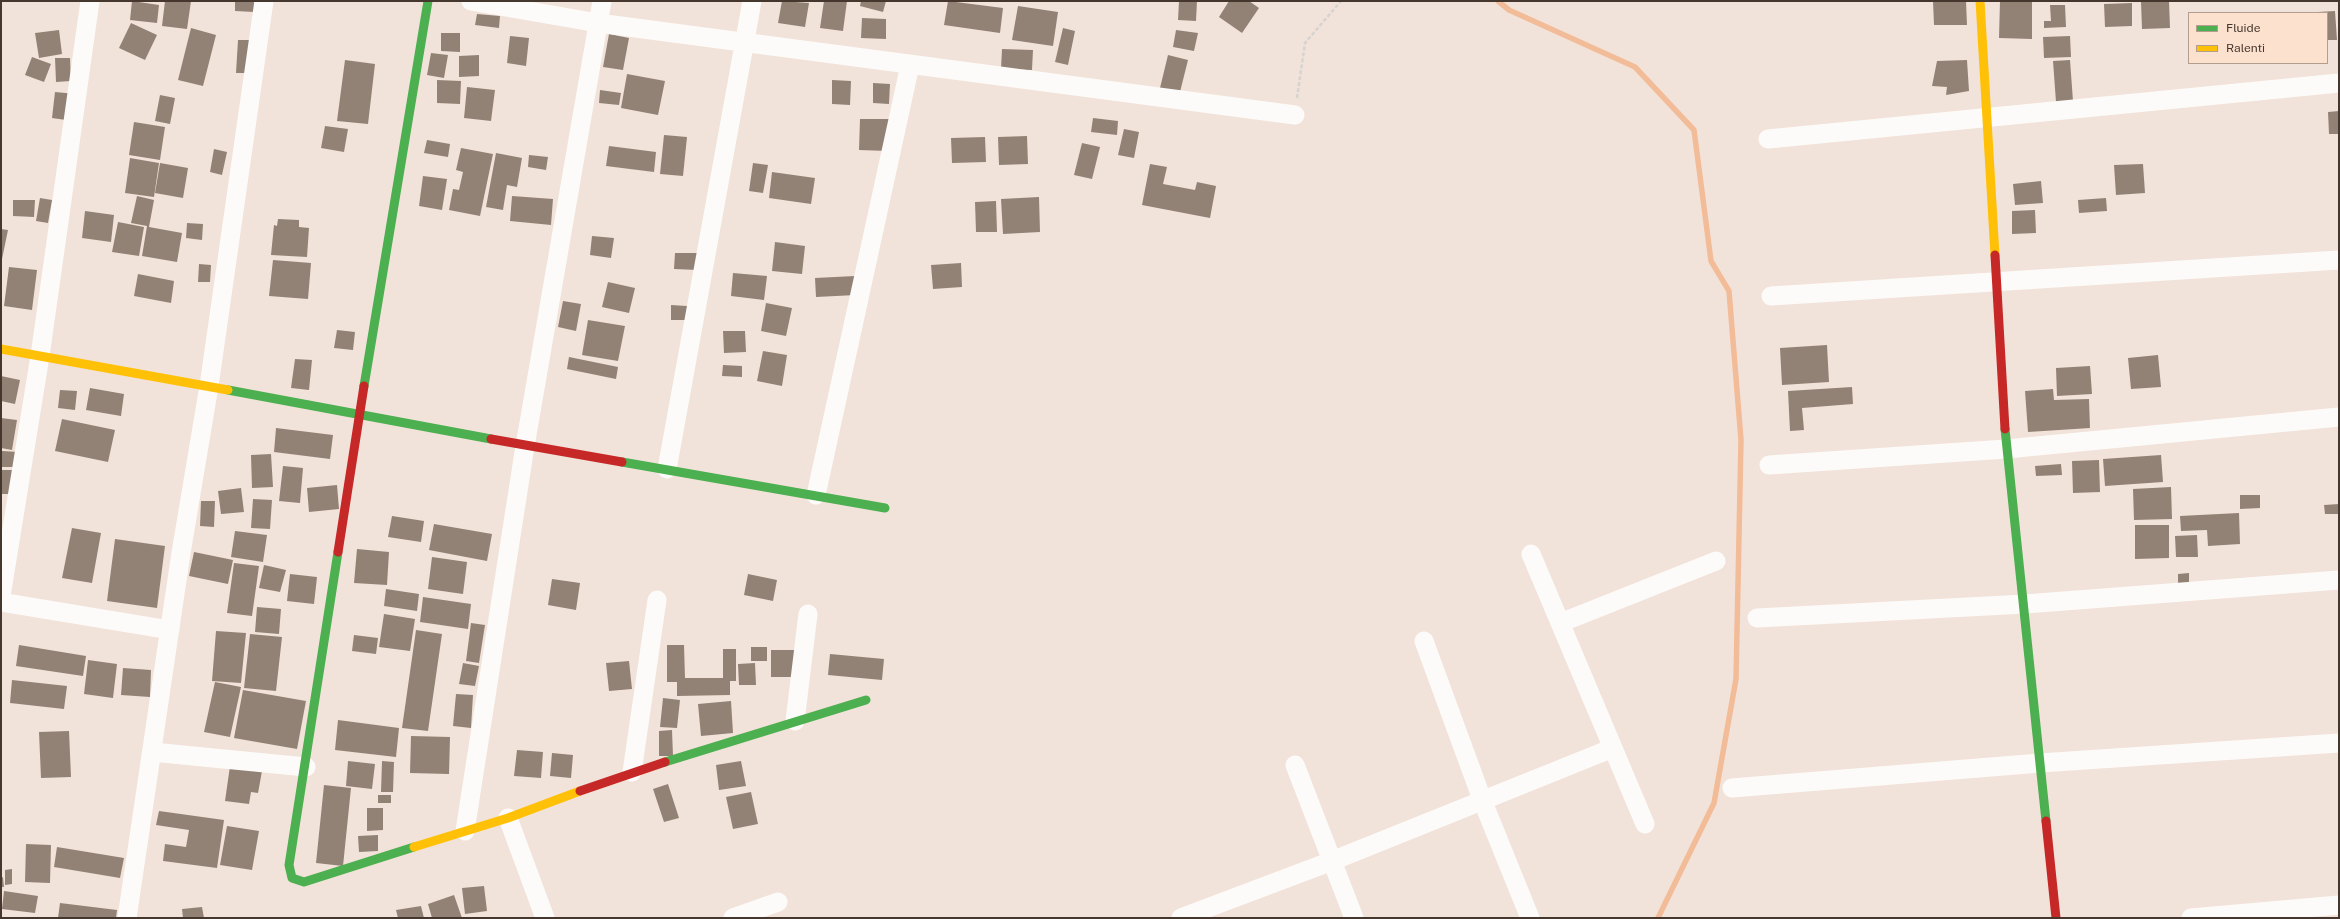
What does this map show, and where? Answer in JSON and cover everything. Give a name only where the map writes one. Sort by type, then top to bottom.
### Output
[{"type":"street","points":[[1,596],[40,356],[90,1]]},
{"type":"street","points":[[127,918],[208,386],[264,1]]},
{"type":"street","points":[[428,1],[359,414],[306,767],[289,865],[292,878],[304,882],[508,818],[632,772],[866,700]]},
{"type":"street","points":[[471,1],[598,23],[746,41],[910,65],[1295,114]]},
{"type":"street","points":[[465,831],[525,446],[602,1]]},
{"type":"street","points":[[667,469],[746,41],[752,1]]},
{"type":"street","points":[[1980,1],[1995,282],[2006,449],[2025,604],[2056,918]]},
{"type":"street","points":[[816,495],[910,65]]},
{"type":"street","points":[[1768,139],[2339,83]]},
{"type":"street","points":[[1771,296],[2339,260]]},
{"type":"street","points":[[1,349],[208,386],[525,446],[667,469],[885,508]]},
{"type":"street","points":[[1769,465],[2006,449],[2339,417]]},
{"type":"street","points":[[1531,554],[1645,824]]},
{"type":"street","points":[[1560,623],[1716,561]]},
{"type":"street","points":[[1757,618],[2025,604],[2339,580]]},
{"type":"street","points":[[632,772],[657,600]]},
{"type":"street","points":[[1,602],[170,630]]},
{"type":"street","points":[[795,721],[808,614]]},
{"type":"street","points":[[1424,641],[1483,802],[1530,918]]},
{"type":"street","points":[[1732,788],[2040,764],[2339,744]]},
{"type":"street","points":[[1181,918],[1483,802],[1613,748]]},
{"type":"street","points":[[152,752],[306,767]]},
{"type":"street","points":[[1295,765],[1354,918]]},
{"type":"street","points":[[508,818],[545,918]]},
{"type":"street","points":[[733,918],[778,902]]},
{"type":"street","points":[[2191,918],[2339,905]]},
{"type":"path","points":[[1295,114],[1305,43],[1341,1]]},
{"type":"building","points":[[132,1],[159,5],[157,23],[130,20]]},
{"type":"building","points":[[165,1],[191,1],[187,29],[162,26]]},
{"type":"building","points":[[235,1],[254,1],[254,12],[235,11]]},
{"type":"building","points":[[782,1],[809,3],[805,27],[778,23]]},
{"type":"building","points":[[824,1],[847,1],[843,31],[820,28]]},
{"type":"building","points":[[861,1],[886,1],[883,12],[860,6]]},
{"type":"building","points":[[948,1],[1003,8],[1000,33],[944,25]]},
{"type":"building","points":[[1179,1],[1197,1],[1196,21],[1178,20]]},
{"type":"building","points":[[1229,1],[1249,1],[1259,8],[1242,33],[1219,17]]},
{"type":"building","points":[[1933,1],[1966,1],[1967,25],[1934,25]]},
{"type":"building","points":[[2000,1],[2032,1],[2032,39],[1999,38]]},
{"type":"building","points":[[2169,1],[2170,28],[2142,29],[2141,2]]},
{"type":"building","points":[[2132,3],[2132,26],[2105,27],[2104,4]]},
{"type":"building","points":[[2050,5],[2065,5],[2066,27],[2044,28],[2044,21],[2051,21]]},
{"type":"building","points":[[1018,6],[1058,12],[1053,46],[1012,40]]},
{"type":"building","points":[[2335,11],[2337,40],[2328,40],[2328,12],[2318,12]]},
{"type":"building","points":[[477,14],[500,16],[499,28],[475,25]]},
{"type":"building","points":[[862,18],[886,19],[886,39],[861,38]]},
{"type":"building","points":[[131,23],[157,35],[145,60],[119,48]]},
{"type":"building","points":[[191,28],[216,35],[203,86],[178,80]]},
{"type":"building","points":[[1063,28],[1075,31],[1068,65],[1055,62]]},
{"type":"building","points":[[59,30],[62,54],[39,58],[35,33]]},
{"type":"building","points":[[1176,30],[1198,33],[1194,51],[1173,47]]},
{"type":"building","points":[[441,33],[460,33],[460,52],[441,51]]},
{"type":"building","points":[[609,34],[629,38],[623,70],[603,67]]},
{"type":"building","points":[[510,36],[529,38],[526,66],[507,63]]},
{"type":"building","points":[[2070,36],[2071,57],[2044,58],[2043,37]]},
{"type":"building","points":[[238,40],[250,40],[248,73],[236,73]]},
{"type":"building","points":[[1002,49],[1033,50],[1032,70],[1001,69]]},
{"type":"building","points":[[431,53],[448,55],[444,78],[427,75]]},
{"type":"building","points":[[479,55],[479,76],[459,77],[459,56]]},
{"type":"building","points":[[1168,55],[1188,60],[1180,92],[1160,88]]},
{"type":"building","points":[[32,57],[51,64],[44,82],[25,75]]},
{"type":"building","points":[[55,58],[70,58],[71,81],[56,82]]},
{"type":"building","points":[[345,60],[375,64],[368,124],[337,121]]},
{"type":"building","points":[[1967,60],[1969,91],[1946,95],[1947,87],[1932,86],[1937,61]]},
{"type":"building","points":[[2070,60],[2073,101],[2056,102],[2053,61]]},
{"type":"building","points":[[627,74],[665,81],[658,115],[621,108]]},
{"type":"building","points":[[437,80],[461,81],[460,104],[437,103]]},
{"type":"building","points":[[832,80],[851,81],[850,105],[832,104]]},
{"type":"building","points":[[873,83],[890,84],[889,104],[873,103]]},
{"type":"building","points":[[467,87],[495,90],[491,121],[464,118]]},
{"type":"building","points":[[600,90],[621,93],[619,105],[599,103]]},
{"type":"building","points":[[55,92],[76,94],[73,121],[52,118]]},
{"type":"building","points":[[160,95],[175,98],[170,124],[155,121]]},
{"type":"building","points":[[2339,111],[2339,134],[2329,134],[2328,112]]},
{"type":"building","points":[[1093,118],[1118,121],[1117,135],[1091,132]]},
{"type":"building","points":[[860,119],[889,119],[888,151],[859,150]]},
{"type":"building","points":[[134,122],[165,127],[160,160],[129,155]]},
{"type":"building","points":[[325,126],[348,129],[344,152],[321,148]]},
{"type":"building","points":[[1124,129],[1139,132],[1134,158],[1118,155]]},
{"type":"building","points":[[664,135],[687,137],[683,176],[660,174]]},
{"type":"building","points":[[1027,136],[1028,164],[999,165],[998,137]]},
{"type":"building","points":[[985,137],[986,162],[952,163],[951,138]]},
{"type":"building","points":[[427,140],[450,144],[448,157],[424,153]]},
{"type":"building","points":[[1082,143],[1100,147],[1092,179],[1074,175]]},
{"type":"building","points":[[609,146],[656,152],[654,172],[606,166]]},
{"type":"building","points":[[461,148],[493,154],[480,216],[449,210],[453,189],[459,190],[463,172],[456,170]]},
{"type":"building","points":[[214,149],[227,152],[222,175],[210,172]]},
{"type":"building","points":[[496,153],[522,158],[517,187],[507,185],[503,210],[486,207]]},
{"type":"building","points":[[529,155],[548,157],[546,170],[528,167]]},
{"type":"building","points":[[130,158],[159,163],[154,197],[125,193]]},
{"type":"building","points":[[160,163],[188,168],[183,198],[155,193]]},
{"type":"building","points":[[753,163],[768,165],[763,193],[749,191]]},
{"type":"building","points":[[1150,164],[1167,167],[1163,184],[1195,190],[1197,182],[1216,186],[1210,218],[1142,205]]},
{"type":"building","points":[[2143,164],[2145,193],[2116,195],[2114,165]]},
{"type":"building","points":[[772,172],[815,178],[811,204],[769,198]]},
{"type":"building","points":[[423,176],[447,179],[442,210],[419,206]]},
{"type":"building","points":[[2041,181],[2043,203],[2015,205],[2013,184]]},
{"type":"building","points":[[137,196],[154,200],[149,227],[182,233],[177,262],[142,256],[147,226],[131,223]]},
{"type":"building","points":[[512,196],[553,199],[551,225],[510,221]]},
{"type":"building","points":[[1039,197],[1040,232],[1003,234],[1001,199]]},
{"type":"building","points":[[40,198],[52,200],[48,223],[36,221]]},
{"type":"building","points":[[2106,198],[2107,211],[2079,213],[2078,200]]},
{"type":"building","points":[[13,200],[35,200],[34,217],[13,216]]},
{"type":"building","points":[[996,201],[997,232],[976,232],[975,202]]},
{"type":"building","points":[[2035,210],[2036,233],[2012,234],[2012,211]]},
{"type":"building","points":[[85,211],[114,215],[111,242],[82,238]]},
{"type":"building","points":[[278,219],[299,220],[299,227],[309,228],[307,257],[271,255],[274,225],[277,226]]},
{"type":"building","points":[[118,222],[144,227],[139,256],[112,252]]},
{"type":"building","points":[[187,223],[203,224],[202,240],[186,238]]},
{"type":"building","points":[[1,229],[8,230],[2,259],[1,259]]},
{"type":"building","points":[[592,236],[614,238],[611,258],[590,255]]},
{"type":"building","points":[[775,242],[805,246],[802,274],[772,271]]},
{"type":"building","points":[[675,253],[699,253],[698,270],[674,269]]},
{"type":"building","points":[[273,260],[311,263],[308,299],[269,296]]},
{"type":"building","points":[[961,263],[962,287],[933,289],[931,265]]},
{"type":"building","points":[[199,264],[211,265],[210,282],[198,282]]},
{"type":"building","points":[[9,267],[37,270],[32,310],[4,306]]},
{"type":"building","points":[[733,273],[767,276],[764,300],[731,296]]},
{"type":"building","points":[[138,274],[174,281],[171,303],[134,296]]},
{"type":"building","points":[[855,276],[856,295],[816,297],[815,278]]},
{"type":"building","points":[[608,282],[635,288],[629,313],[602,307]]},
{"type":"building","points":[[563,301],[581,304],[576,331],[558,327]]},
{"type":"building","points":[[766,303],[792,308],[786,336],[761,331]]},
{"type":"building","points":[[671,305],[687,306],[687,320],[671,320]]},
{"type":"building","points":[[588,320],[625,326],[618,361],[582,355]]},
{"type":"building","points":[[337,330],[355,332],[353,350],[334,348]]},
{"type":"building","points":[[723,331],[745,331],[746,352],[724,353]]},
{"type":"building","points":[[1827,345],[1829,382],[1782,385],[1780,348]]},
{"type":"building","points":[[763,351],[787,355],[782,386],[757,381]]},
{"type":"building","points":[[2158,355],[2161,387],[2131,389],[2128,358]]},
{"type":"building","points":[[569,357],[618,367],[616,379],[567,369]]},
{"type":"building","points":[[295,359],[312,360],[309,390],[291,388]]},
{"type":"building","points":[[723,365],[742,366],[742,377],[722,376]]},
{"type":"building","points":[[2090,366],[2092,394],[2057,396],[2056,368]]},
{"type":"building","points":[[1,376],[20,380],[15,404],[1,401]]},
{"type":"building","points":[[1852,387],[1853,404],[1802,408],[1804,430],[1790,431],[1788,391]]},
{"type":"building","points":[[90,388],[124,394],[121,416],[86,410]]},
{"type":"building","points":[[2053,389],[2054,400],[2089,399],[2090,428],[2028,432],[2025,391]]},
{"type":"building","points":[[60,390],[77,391],[75,410],[58,408]]},
{"type":"building","points":[[1,418],[17,420],[12,450],[1,448]]},
{"type":"building","points":[[62,419],[115,430],[108,462],[55,451]]},
{"type":"building","points":[[276,428],[333,435],[330,459],[274,452]]},
{"type":"building","points":[[2,451],[19,452],[19,467],[1,467]]},
{"type":"building","points":[[271,454],[273,487],[252,488],[251,455]]},
{"type":"building","points":[[2161,455],[2163,482],[2105,486],[2103,459]]},
{"type":"building","points":[[2099,460],[2100,492],[2073,493],[2072,461]]},
{"type":"building","points":[[2061,464],[2062,475],[2036,476],[2035,466]]},
{"type":"building","points":[[283,466],[303,468],[300,503],[279,501]]},
{"type":"building","points":[[2,470],[16,470],[15,494],[1,494]]},
{"type":"building","points":[[337,485],[339,509],[309,512],[307,488]]},
{"type":"building","points":[[2171,487],[2172,519],[2134,520],[2133,489]]},
{"type":"building","points":[[241,488],[244,512],[221,514],[218,491]]},
{"type":"building","points":[[2240,495],[2260,495],[2260,508],[2240,509]]},
{"type":"building","points":[[253,499],[272,500],[270,529],[251,528]]},
{"type":"building","points":[[201,501],[215,501],[214,527],[200,526]]},
{"type":"building","points":[[2339,504],[2339,514],[2325,514],[2324,505]]},
{"type":"building","points":[[2239,513],[2240,544],[2208,546],[2207,530],[2181,531],[2180,516]]},
{"type":"building","points":[[392,516],[424,521],[421,542],[388,537]]},
{"type":"building","points":[[434,524],[492,534],[487,561],[429,550]]},
{"type":"building","points":[[2135,525],[2169,525],[2169,558],[2135,559]]},
{"type":"building","points":[[72,528],[101,533],[92,583],[62,578]]},
{"type":"building","points":[[235,531],[267,535],[263,562],[231,557]]},
{"type":"building","points":[[2197,535],[2198,557],[2176,557],[2175,536]]},
{"type":"building","points":[[115,539],[165,546],[157,608],[107,601]]},
{"type":"building","points":[[357,549],[389,552],[387,585],[354,583]]},
{"type":"building","points":[[194,552],[233,560],[228,584],[189,576]]},
{"type":"building","points":[[432,557],[467,562],[463,594],[428,589]]},
{"type":"building","points":[[234,563],[259,566],[252,616],[227,613]]},
{"type":"building","points":[[264,565],[286,570],[280,592],[259,588]]},
{"type":"building","points":[[2189,573],[2189,583],[2178,584],[2178,574]]},
{"type":"building","points":[[290,574],[317,577],[314,604],[287,601]]},
{"type":"building","points":[[748,574],[777,580],[773,601],[744,595]]},
{"type":"building","points":[[552,579],[580,583],[576,610],[548,605]]},
{"type":"building","points":[[386,589],[419,594],[417,611],[384,606]]},
{"type":"building","points":[[423,597],[471,604],[468,629],[420,622]]},
{"type":"building","points":[[257,607],[281,609],[279,634],[255,632]]},
{"type":"building","points":[[384,614],[415,619],[410,651],[379,647]]},
{"type":"building","points":[[471,623],[485,625],[479,663],[466,661]]},
{"type":"building","points":[[416,630],[442,634],[428,731],[402,728]]},
{"type":"building","points":[[216,631],[246,633],[241,683],[212,681]]},
{"type":"building","points":[[250,634],[282,637],[276,691],[244,688]]},
{"type":"building","points":[[354,635],[378,638],[376,654],[352,651]]},
{"type":"building","points":[[19,645],[86,656],[83,676],[16,666]]},
{"type":"building","points":[[667,645],[684,645],[685,678],[723,678],[723,649],[736,649],[736,681],[730,681],[730,695],[677,696],[677,682],[667,682]]},
{"type":"building","points":[[751,647],[767,647],[767,661],[751,661]]},
{"type":"building","points":[[771,650],[795,650],[796,677],[771,677]]},
{"type":"building","points":[[830,654],[884,659],[882,680],[828,675]]},
{"type":"building","points":[[88,660],[117,664],[113,698],[84,694]]},
{"type":"building","points":[[629,661],[632,689],[609,691],[606,663]]},
{"type":"building","points":[[463,663],[479,666],[475,686],[459,684]]},
{"type":"building","points":[[755,663],[756,685],[739,685],[738,664]]},
{"type":"building","points":[[123,668],[151,670],[150,697],[121,695]]},
{"type":"building","points":[[12,680],[67,686],[64,709],[10,703]]},
{"type":"building","points":[[215,682],[241,687],[230,737],[204,732]]},
{"type":"building","points":[[243,690],[306,701],[297,749],[234,738]]},
{"type":"building","points":[[456,694],[473,695],[471,728],[453,726]]},
{"type":"building","points":[[663,698],[680,700],[677,728],[660,727]]},
{"type":"building","points":[[731,701],[733,733],[701,736],[698,704]]},
{"type":"building","points":[[338,720],[399,728],[396,757],[335,750]]},
{"type":"building","points":[[672,730],[673,756],[659,756],[659,731]]},
{"type":"building","points":[[69,731],[71,777],[41,778],[39,732]]},
{"type":"building","points":[[411,736],[450,737],[449,774],[410,773]]},
{"type":"building","points":[[517,750],[543,752],[541,778],[514,776]]},
{"type":"building","points":[[552,753],[573,755],[571,778],[550,776]]},
{"type":"building","points":[[348,761],[375,764],[372,789],[346,786]]},
{"type":"building","points":[[382,761],[394,762],[393,792],[381,792]]},
{"type":"building","points":[[741,761],[746,786],[719,790],[716,765]]},
{"type":"building","points":[[230,766],[262,771],[258,793],[251,792],[249,804],[225,801]]},
{"type":"building","points":[[668,784],[679,818],[664,822],[653,789]]},
{"type":"building","points":[[324,785],[351,788],[343,866],[316,863]]},
{"type":"building","points":[[751,792],[758,824],[733,829],[726,797]]},
{"type":"building","points":[[378,795],[391,795],[391,803],[378,803]]},
{"type":"building","points":[[367,808],[383,808],[383,830],[367,831]]},
{"type":"building","points":[[159,811],[224,820],[217,868],[163,861],[165,844],[186,847],[189,830],[156,825]]},
{"type":"building","points":[[227,826],[259,831],[252,870],[220,865]]},
{"type":"building","points":[[378,835],[378,851],[359,852],[358,836]]},
{"type":"building","points":[[26,844],[51,845],[50,883],[25,882]]},
{"type":"building","points":[[57,847],[124,858],[120,878],[54,867]]},
{"type":"building","points":[[12,869],[12,884],[5,885],[5,870]]},
{"type":"building","points":[[3,877],[4,887],[1,887],[1,878]]},
{"type":"building","points":[[484,886],[487,911],[465,914],[462,888]]},
{"type":"building","points":[[4,891],[38,896],[35,913],[2,909]]},
{"type":"building","points":[[454,895],[462,918],[432,918],[428,904]]},
{"type":"building","points":[[60,903],[117,910],[116,918],[58,918]]},
{"type":"building","points":[[421,906],[424,918],[398,918],[396,910]]},
{"type":"building","points":[[202,907],[204,918],[183,918],[182,909]]},
{"type":"waterway","points":[[1498,1],[1509,10],[1635,67],[1694,130],[1711,261],[1729,291],[1741,440],[1736,679],[1714,803],[1658,918]]},
{"type":"traffic: fast","points":[[364,386],[428,1]]},
{"type":"traffic: fast","points":[[228,390],[491,439]]},
{"type":"traffic: fast","points":[[2005,429],[2046,821]]},
{"type":"traffic: fast","points":[[622,462],[885,508]]},
{"type":"traffic: fast","points":[[338,552],[289,865],[292,878],[304,882],[414,847]]},
{"type":"traffic: fast","points":[[665,762],[866,700]]},
{"type":"traffic: slow","points":[[1980,1],[1995,255]]},
{"type":"traffic: slow","points":[[1,349],[228,390]]},
{"type":"traffic: slow","points":[[414,847],[508,818],[580,791]]},
{"type":"traffic: jam","points":[[1995,255],[2005,429]]},
{"type":"traffic: jam","points":[[338,552],[364,386]]},
{"type":"traffic: jam","points":[[491,439],[622,462]]},
{"type":"traffic: jam","points":[[580,791],[665,762]]},
{"type":"traffic: jam","points":[[2046,821],[2056,918]]}]
